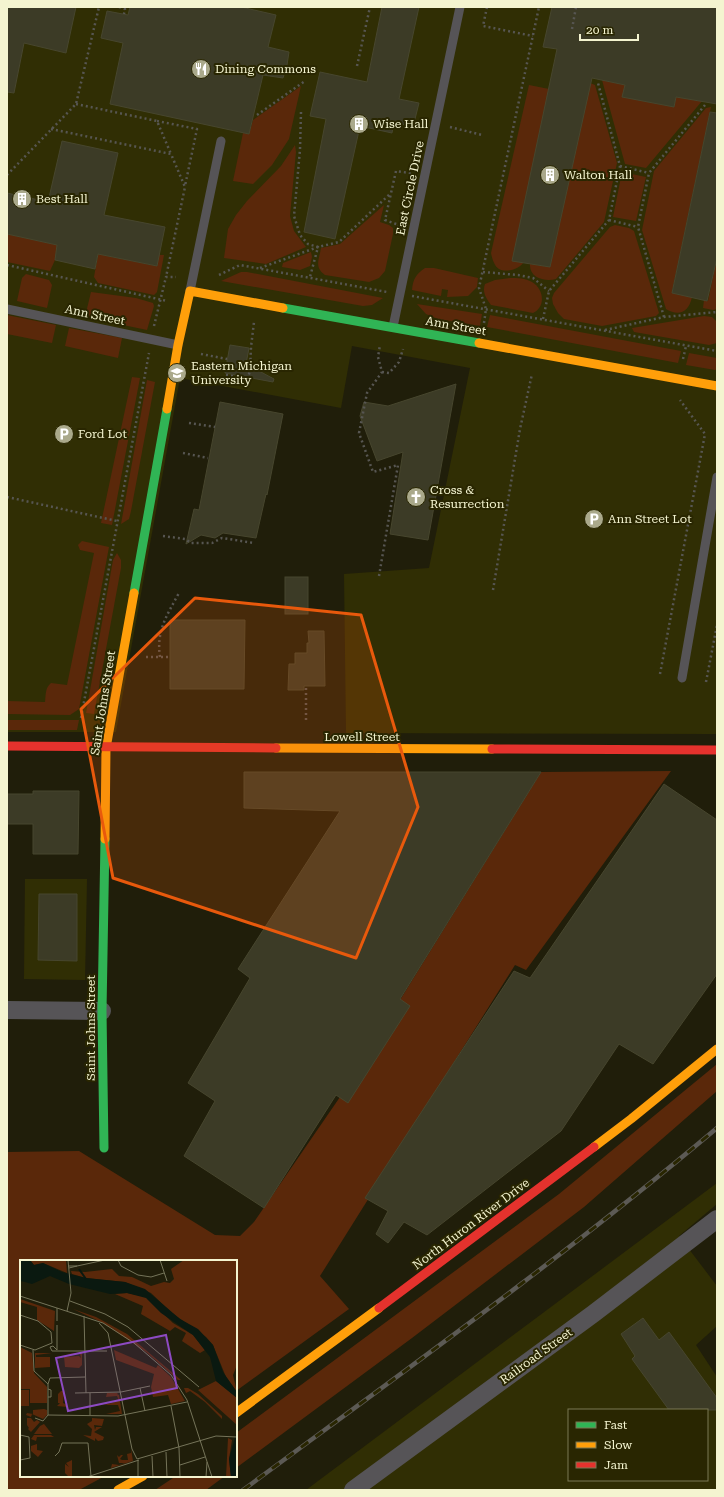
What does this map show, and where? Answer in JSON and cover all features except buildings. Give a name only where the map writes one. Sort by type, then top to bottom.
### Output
[{"type":"street","name":"Ann Street","points":[[190,291],[717,386]]},
{"type":"street","name":"Saint Johns Street","points":[[104,1148],[102,1011],[106,748],[178,345],[190,291]]},
{"type":"street","name":"Lowell Street","points":[[7,746],[106,748],[717,750]]},
{"type":"street","points":[[7,1010],[102,1011]]},
{"type":"street","name":"North Huron River Drive","points":[[237,1412],[444,1260],[625,1124],[717,1050]]},
{"type":"street","name":"Railroad Street","points":[[353,1490],[594,1314],[717,1219]]},
{"type":"street","points":[[118,1490],[141,1477]]},
{"type":"lane","name":"East Circle Drive","points":[[393,327],[460,7]]},
{"type":"lane","points":[[190,291],[221,141]]},
{"type":"lane","name":"Ann Street","points":[[7,309],[178,345]]},
{"type":"lane","points":[[682,678],[717,477]]},
{"type":"path","points":[[7,174],[76,104],[99,7]]},
{"type":"path","points":[[119,7],[125,9],[124,14]]},
{"type":"path","points":[[357,66],[370,7]]},
{"type":"path","points":[[487,7],[483,26],[533,36]]},
{"type":"path","points":[[484,326],[486,309],[480,288],[539,7]]},
{"type":"path","points":[[572,29],[576,7]]},
{"type":"path","points":[[257,114],[305,81]]},
{"type":"path","points":[[543,319],[549,292],[609,220],[620,166],[598,83]]},
{"type":"path","points":[[76,104],[197,129],[161,300],[151,340],[81,718]]},
{"type":"path","points":[[664,317],[638,227],[649,173],[704,105]]},
{"type":"path","points":[[301,112],[300,150],[294,216],[300,235],[308,244],[318,246]]},
{"type":"path","points":[[157,121],[185,187]]},
{"type":"path","points":[[435,124],[482,135]]},
{"type":"path","points":[[51,129],[171,154]]},
{"type":"path","points":[[397,232],[399,225],[385,220],[391,192],[396,171],[410,173],[412,166]]},
{"type":"path","points":[[620,166],[649,173]]},
{"type":"path","points":[[259,268],[318,246],[339,242],[391,192]]},
{"type":"path","points":[[609,220],[638,227]]},
{"type":"path","points":[[310,277],[318,246]]},
{"type":"path","points":[[7,265],[161,300]]},
{"type":"path","points":[[166,277],[215,277],[240,265],[390,292]]},
{"type":"path","points":[[483,272],[533,278],[549,292]]},
{"type":"path","points":[[412,296],[717,351]]},
{"type":"path","points":[[604,330],[664,317],[717,312]]},
{"type":"path","points":[[226,375],[244,378],[248,377],[250,371],[251,347],[255,320]]},
{"type":"path","points":[[380,342],[378,357],[382,372]]},
{"type":"path","points":[[382,372],[389,373],[399,362],[403,346]]},
{"type":"path","points":[[682,362],[686,346]]},
{"type":"path","points":[[201,354],[227,359]]},
{"type":"path","points":[[493,590],[520,430],[533,369]]},
{"type":"path","points":[[379,576],[398,465],[373,472],[359,433],[367,393],[382,372]]},
{"type":"path","points":[[660,674],[705,434],[679,399]]},
{"type":"path","points":[[189,423],[215,427]]},
{"type":"path","points":[[183,454],[208,458]]},
{"type":"path","points":[[7,497],[117,521]]},
{"type":"path","points":[[144,533],[185,539],[191,543],[212,543],[222,538],[254,542]]},
{"type":"path","points":[[160,657],[159,644],[164,619],[179,593]]},
{"type":"path","points":[[706,682],[717,625]]},
{"type":"path","points":[[146,657],[170,657]]},
{"type":"path","points":[[306,688],[306,720]]},
{"type":"highlighted area","points":[[195,598],[361,615],[418,807],[356,958],[113,878],[81,709]]},
{"type":"shaded area","name":"Eastern Michigan University","points":[[7,7],[717,7],[717,734],[346,733],[344,574],[429,568],[470,368],[352,346],[341,408],[180,378],[116,732],[7,732]]},
{"type":"shaded area","points":[[602,80],[625,85],[623,97],[674,107],[676,97],[702,101],[646,168],[625,164]]},
{"type":"shaded area","points":[[590,83],[595,85],[617,163],[604,222],[556,279],[547,280],[538,278],[532,273],[530,264],[550,267]]},
{"type":"shaded area","points":[[529,85],[549,89],[523,263],[515,269],[505,271],[496,266],[491,253]]},
{"type":"shaded area","points":[[301,86],[289,139],[272,165],[253,184],[233,181],[243,133],[249,134],[253,120]]},
{"type":"shaded area","points":[[711,107],[672,292],[692,297],[691,302],[683,312],[675,313],[666,309],[642,230],[654,171],[706,108]]},
{"type":"shaded area","points":[[295,145],[296,152],[290,216],[294,231],[306,247],[266,264],[224,258],[228,229],[236,215],[247,201],[281,166]]},
{"type":"shaded area","points":[[622,172],[646,177],[636,221],[613,217]]},
{"type":"shaded area","points":[[384,205],[380,222],[393,228],[385,271],[379,278],[369,282],[325,275],[318,266],[321,248],[340,244]]},
{"type":"shaded area","points":[[615,225],[629,228],[634,231],[659,313],[656,316],[602,326],[564,319],[558,313],[553,304],[552,298],[554,293],[610,227]]},
{"type":"shaded area","points":[[7,234],[57,245],[55,260],[50,271],[7,262]]},
{"type":"shaded area","points":[[311,252],[312,257],[310,266],[300,270],[282,267],[283,263]]},
{"type":"shaded area","points":[[98,254],[157,266],[159,255],[164,255],[157,292],[154,295],[98,283],[94,277]]},
{"type":"shaded area","points":[[717,258],[717,309],[713,310],[703,308],[704,300],[708,301]]},
{"type":"shaded area","points":[[425,268],[434,268],[478,278],[477,287],[468,296],[447,297],[448,290],[442,289],[441,296],[412,290],[416,277],[419,272]]},
{"type":"shaded area","points":[[241,272],[383,298],[372,305],[363,306],[221,281]]},
{"type":"shaded area","points":[[26,274],[49,280],[52,285],[47,308],[17,301],[22,278]]},
{"type":"shaded area","points":[[510,278],[527,280],[536,285],[539,289],[542,302],[540,307],[533,313],[491,305],[484,292],[485,284],[495,280]]},
{"type":"shaded area","points":[[91,292],[136,298],[153,303],[154,306],[147,330],[85,317]]},
{"type":"shaded area","points":[[417,304],[482,314],[480,326],[438,319],[426,314]]},
{"type":"shaded area","points":[[7,315],[56,325],[52,343],[7,334]]},
{"type":"shaded area","points":[[490,315],[681,351],[678,363],[487,327]]},
{"type":"shaded area","points":[[704,316],[712,317],[717,322],[717,343],[709,345],[634,332],[632,328]]},
{"type":"shaded area","points":[[69,328],[122,338],[118,358],[65,346]]},
{"type":"shaded area","points":[[689,353],[717,358],[717,369],[715,370],[686,365]]},
{"type":"shaded area","points":[[132,377],[140,378],[112,525],[101,523]]},
{"type":"shaded area","points":[[147,380],[155,382],[131,511],[129,519],[121,524]]},
{"type":"shaded area","points":[[82,541],[109,547],[79,709],[70,715],[7,714],[7,701],[45,702],[47,689],[51,683],[67,685],[94,553],[80,550],[78,545]]},
{"type":"shaded area","points":[[117,553],[121,560],[121,568],[94,714],[86,713],[113,560]]},
{"type":"shaded area","points":[[7,720],[79,720],[77,730],[7,730]]},
{"type":"shaded area","points":[[671,771],[526,970],[515,965],[320,1276],[349,1309],[237,1390],[237,1260],[20,1260],[20,1477],[103,1477],[79,1490],[7,1490],[7,1152],[79,1151],[215,1235],[240,1236],[254,1222],[340,1097],[541,772]]},
{"type":"shaded area","points":[[25,879],[87,879],[85,980],[24,979]]},
{"type":"shaded area","points":[[717,1064],[717,1091],[584,1207],[412,1338],[237,1467],[237,1432],[559,1194]]},
{"type":"shaded area","points":[[717,1183],[717,1204],[679,1236],[717,1286],[717,1326],[696,1345],[717,1377],[717,1490],[306,1490]]},
{"type":"shaded area","points":[[174,1477],[224,1477],[206,1490],[155,1490]]},
{"type":"railway","points":[[243,1490],[542,1268],[717,1128]]},
{"type":"traffic: fast","points":[[283,308],[479,343]]},
{"type":"traffic: fast","points":[[134,593],[167,409]]},
{"type":"traffic: fast","points":[[104,1148],[102,1011],[105,839]]},
{"type":"traffic: slow","points":[[167,409],[178,345],[190,291],[283,308]]},
{"type":"traffic: slow","points":[[479,343],[717,386]]},
{"type":"traffic: slow","points":[[105,839],[106,748],[134,593]]},
{"type":"traffic: slow","points":[[276,748],[492,749]]},
{"type":"traffic: slow","points":[[594,1147],[717,1049]]},
{"type":"traffic: slow","points":[[237,1412],[379,1308]]},
{"type":"traffic: slow","points":[[118,1490],[141,1477]]},
{"type":"traffic: jam","points":[[7,746],[276,748]]},
{"type":"traffic: jam","points":[[492,749],[717,750]]},
{"type":"traffic: jam","points":[[379,1308],[594,1147]]},
{"type":"place","name":"Dining Commons","points":[[201,69]]},
{"type":"place","name":"Wise Hall","points":[[359,124]]},
{"type":"place","name":"Walton Hall","points":[[550,175]]},
{"type":"place","name":"Best Hall","points":[[22,199]]},
{"type":"place","name":"Eastern Michigan University","points":[[177,373]]},
{"type":"place","name":"Ford Lot","points":[[64,434]]},
{"type":"place","name":"Cross & Resurrection","points":[[416,497]]},
{"type":"place","name":"Ann Street Lot","points":[[594,519]]}]
